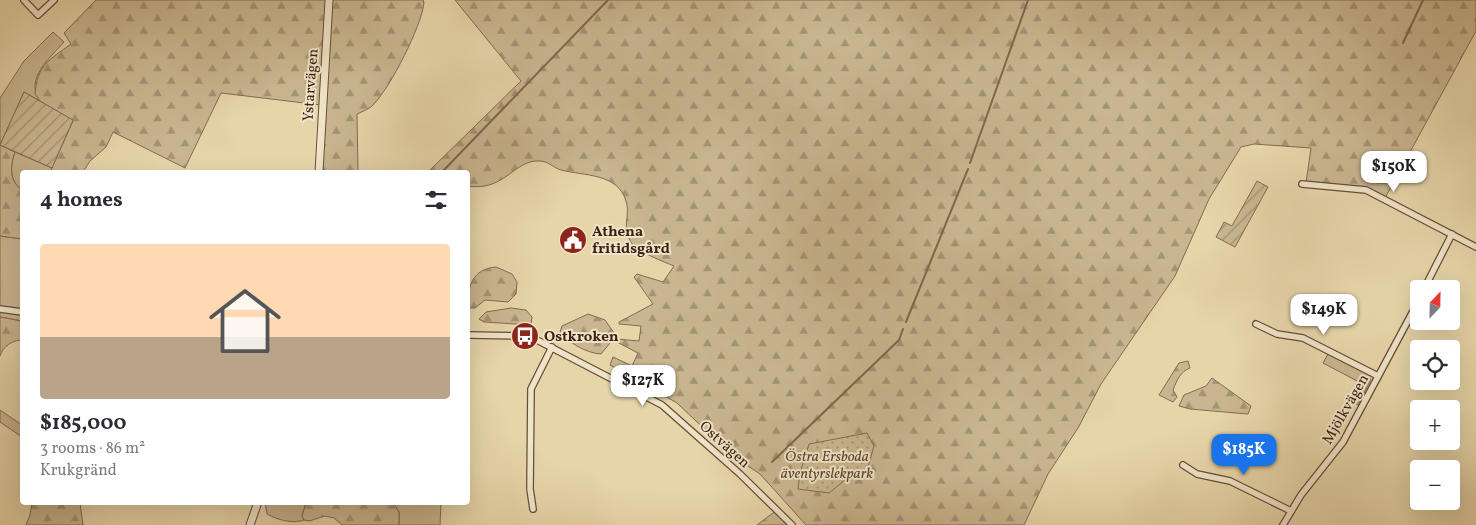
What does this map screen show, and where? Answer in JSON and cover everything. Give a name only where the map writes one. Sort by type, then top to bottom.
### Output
[{"type":"street","points":[[24,0],[38,15],[54,0]]},
{"type":"street","name":"Ystarvägen","points":[[319,170],[329,0]]},
{"type":"street","points":[[1302,184],[1366,190],[1476,247]]},
{"type":"street","points":[[1429,280],[1452,234]]},
{"type":"street","points":[[0,309],[20,312]]},
{"type":"street","name":"Mjölkvägen","points":[[1283,525],[1343,442],[1410,317]]},
{"type":"street","points":[[1256,324],[1277,334],[1304,338],[1378,376]]},
{"type":"street","name":"Ostvägen","points":[[470,335],[520,336],[552,347],[662,405],[733,468],[792,525]]},
{"type":"street","points":[[533,509],[530,489],[531,389],[552,347]]},
{"type":"street","points":[[1184,465],[1197,474],[1230,481],[1291,512]]},
{"type":"street","points":[[250,525],[257,505]]},
{"type":"green space","points":[[96,0],[423,0],[424,3],[411,41],[389,84],[372,106],[357,114],[358,170],[319,170],[321,105],[221,93],[185,168],[113,132],[106,147],[90,161],[84,170],[51,170],[73,121],[40,101],[35,94],[41,70],[50,59],[71,44],[64,33]]},
{"type":"green space","points":[[455,0],[1476,0],[1476,31],[1385,198],[1371,192],[1306,183],[1311,148],[1254,144],[1241,147],[1209,199],[1175,276],[1101,384],[1078,428],[1048,474],[1024,525],[806,525],[760,474],[733,456],[677,403],[610,365],[613,357],[632,366],[638,353],[617,342],[617,339],[639,341],[641,326],[619,324],[619,322],[653,304],[634,277],[637,274],[663,282],[674,266],[646,254],[633,245],[626,228],[626,201],[616,185],[599,177],[561,170],[540,161],[523,165],[500,180],[481,187],[470,186],[470,170],[430,170],[521,81]]},
{"type":"green space","points":[[53,32],[64,42],[46,62],[37,77],[36,93],[40,101],[24,92],[0,145],[0,98],[24,61]]},
{"type":"green space","points":[[24,92],[73,120],[52,168],[0,145]]},
{"type":"green space","points":[[0,145],[15,152],[12,173],[15,182],[20,188],[20,239],[0,236]]},
{"type":"green space","points":[[15,152],[52,168],[51,170],[20,170],[20,188],[13,178],[12,163]]},
{"type":"green space","points":[[1257,181],[1268,187],[1235,247],[1216,237],[1224,222],[1232,226]]},
{"type":"green space","points":[[0,236],[20,239],[20,321],[0,317]]},
{"type":"green space","points":[[496,267],[512,274],[517,282],[516,294],[508,302],[485,300],[475,308],[470,308],[470,286],[476,275],[488,268]]},
{"type":"green space","points":[[511,308],[526,310],[532,317],[531,325],[484,322],[479,319],[486,312]]},
{"type":"green space","points":[[588,314],[605,320],[614,333],[610,343],[601,354],[578,347],[560,332],[562,326]]},
{"type":"green space","points":[[0,317],[20,321],[20,340],[9,344],[3,349],[0,356]]},
{"type":"green space","points":[[1328,354],[1368,374],[1371,379],[1358,405],[1352,402],[1361,383],[1323,363]]},
{"type":"green space","points":[[1188,361],[1190,368],[1181,374],[1173,390],[1177,397],[1173,402],[1159,395],[1179,363]]},
{"type":"green space","points":[[1212,378],[1251,406],[1248,414],[1190,409],[1179,406],[1184,395],[1206,386]]},
{"type":"green space","points":[[0,410],[20,424],[20,436],[0,422]]},
{"type":"green space","name":"Östra Ersboda äventyrslekpark","points":[[867,433],[874,446],[868,467],[861,476],[851,475],[829,493],[798,489],[800,473],[809,444]]},
{"type":"green space","points":[[32,505],[80,505],[83,525],[26,525]]},
{"type":"green space","points":[[266,505],[305,505],[302,516],[304,520],[280,520],[267,514]]},
{"type":"green space","points":[[305,505],[394,505],[399,512],[399,525],[342,525],[334,518],[325,516],[309,521],[304,520],[302,516]]},
{"type":"green space","points":[[394,505],[441,505],[440,525],[399,525],[399,512]]},
{"type":"green space","points":[[777,510],[792,525],[757,525]]},
{"type":"waterway","points":[[444,170],[608,0]]},
{"type":"waterway","points":[[970,163],[1028,0]]},
{"type":"waterway","points":[[1403,43],[1423,0]]},
{"type":"waterway","points":[[906,322],[968,169]]},
{"type":"waterway","points":[[772,462],[899,340],[903,329]]},
{"type":"place","name":"Athena fritidsgård","points":[[573,240]]},
{"type":"place","name":"Ostkroken","points":[[525,336]]}]
